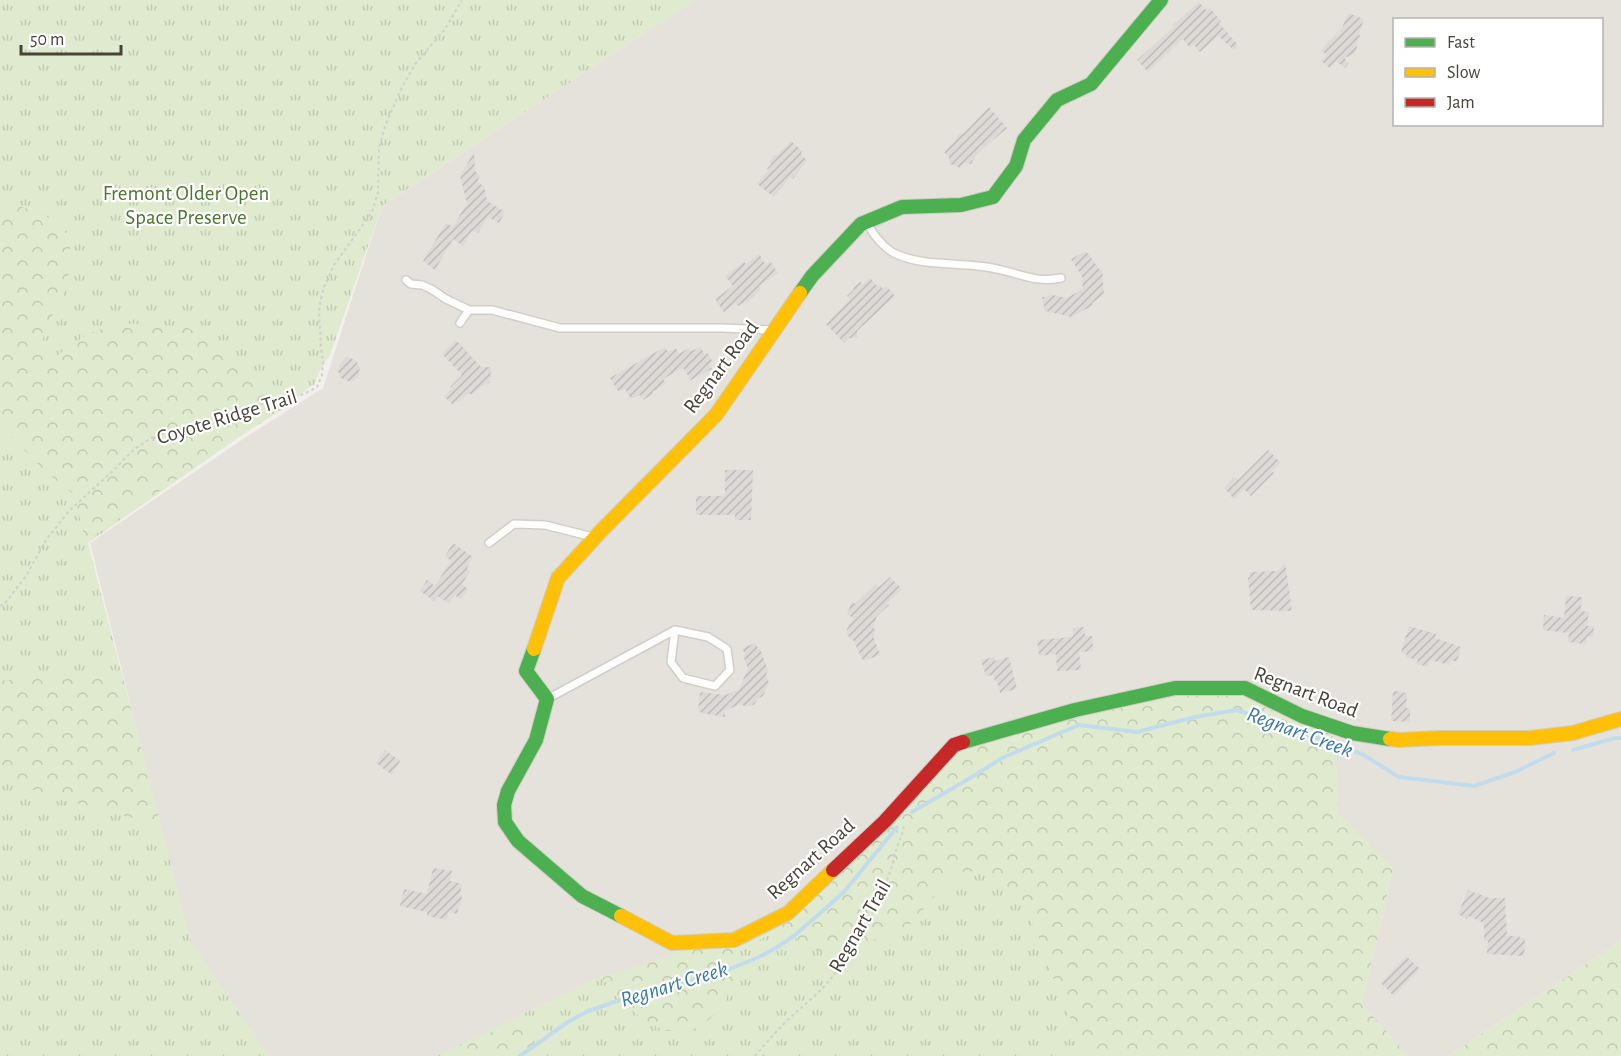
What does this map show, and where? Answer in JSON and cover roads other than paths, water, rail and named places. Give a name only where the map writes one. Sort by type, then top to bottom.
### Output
[{"type":"street","name":"Regnart Road","points":[[1161,0],[1091,84],[1057,100],[1024,140],[1016,166],[993,197],[961,205],[902,207],[861,224],[812,276],[716,415],[595,537],[558,578],[526,671],[547,699],[537,740],[508,791],[504,806],[505,822],[518,841],[582,896],[672,943],[734,940],[788,913],[885,821],[954,745],[1075,710],[1175,688],[1245,688],[1302,716],[1352,733],[1399,740],[1530,738],[1573,733],[1621,719]]},
{"type":"lane","points":[[866,222],[872,232],[893,253],[912,260],[997,268],[1048,281],[1061,278]]},
{"type":"lane","points":[[406,280],[411,284],[422,285],[469,310],[492,310],[560,328],[775,330]]},
{"type":"lane","points":[[460,323],[469,310]]},
{"type":"lane","points":[[489,543],[514,524],[545,525],[595,537]]},
{"type":"lane","points":[[547,699],[675,630],[708,638],[727,649],[730,670],[715,686],[683,678],[671,662],[675,630]]},
{"type":"waterway","name":"Regnart Creek","points":[[912,812],[1002,758],[1079,725],[1137,732],[1195,717],[1237,710],[1362,754],[1399,777],[1474,786],[1515,772],[1554,753]]},
{"type":"waterway","name":"Regnart Creek","points":[[1573,750],[1621,738]]},
{"type":"waterway","name":"Regnart Creek","points":[[520,1056],[586,1012],[648,990],[717,974],[776,948],[794,936],[844,892],[897,827]]},
{"type":"park label","name":"Fremont Older Open Space Preserve","points":[[186,205]]}]
